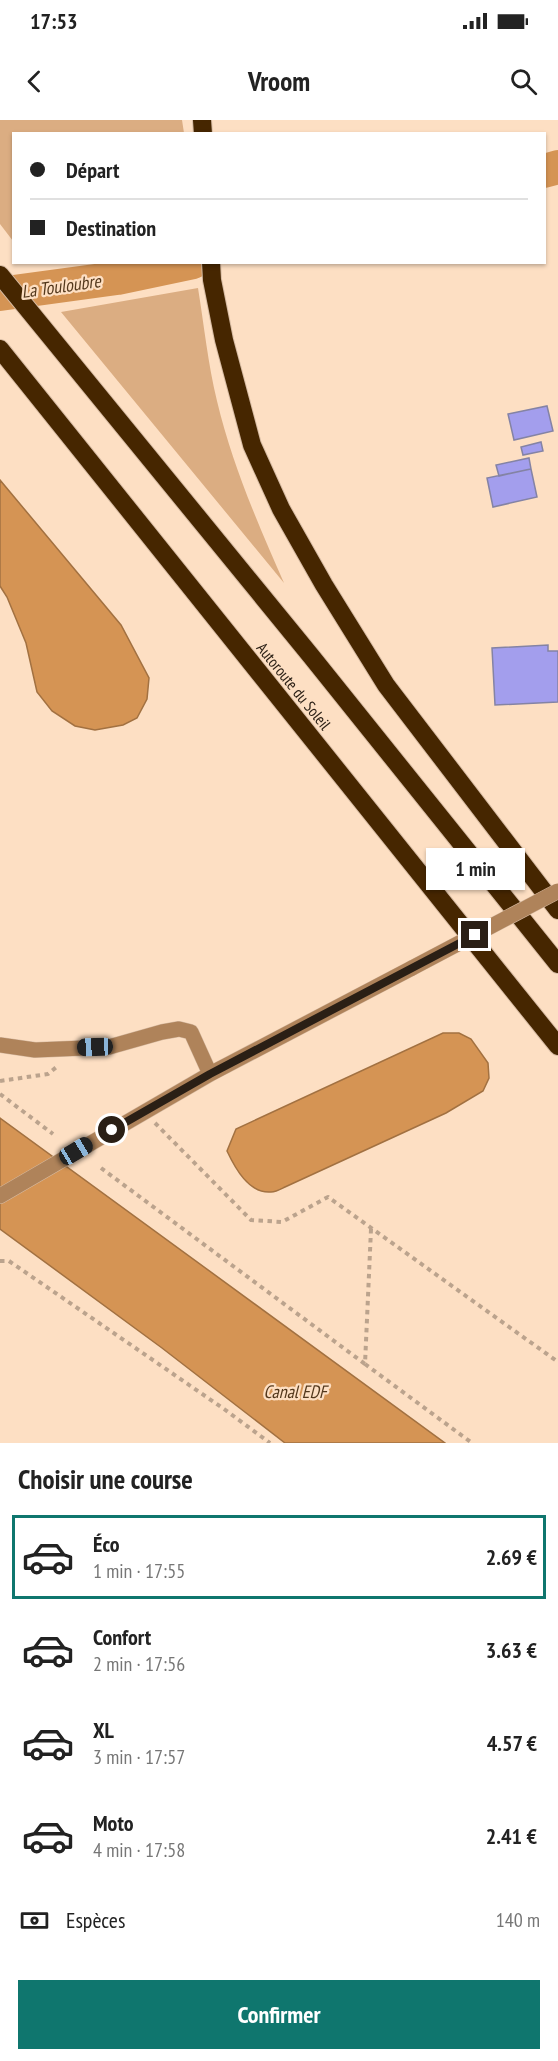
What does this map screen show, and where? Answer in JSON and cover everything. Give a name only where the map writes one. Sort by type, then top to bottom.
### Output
[{"type":"highway","points":[[211,271],[224,339],[252,445],[280,509],[386,685],[558,910]]},
{"type":"highway","name":"Autoroute du Soleil","points":[[0,275],[311,656],[558,964]]},
{"type":"highway","name":"Autoroute du Soleil","points":[[0,349],[558,1046]]},
{"type":"street","points":[[0,1196],[210,1074],[558,891]]},
{"type":"street","points":[[0,1045],[35,1050],[109,1047],[178,1029],[191,1032],[210,1074]]},
{"type":"path","points":[[0,1081],[48,1074],[81,1048]]},
{"type":"path","points":[[0,1094],[53,1134]]},
{"type":"path","points":[[144,1112],[251,1220],[282,1222],[328,1197],[558,1362]]},
{"type":"path","points":[[100,1168],[471,1443]]},
{"type":"path","points":[[365,1364],[371,1229]]},
{"type":"path","points":[[0,1261],[9,1261],[270,1443]]},
{"type":"shaded area","points":[[0,120],[182,120],[184,132],[12,132],[12,240],[0,224]]},
{"type":"shaded area","points":[[198,288],[211,373],[223,424],[246,494],[284,583],[61,312]]},
{"type":"water","points":[[0,480],[121,625],[149,678],[147,699],[137,718],[123,725],[95,730],[75,726],[52,711],[37,692],[26,643],[7,597],[0,586]]},
{"type":"water","points":[[443,1033],[459,1033],[471,1039],[488,1063],[489,1078],[483,1091],[446,1113],[277,1191],[263,1192],[256,1189],[244,1179],[234,1165],[227,1151],[236,1129]]},
{"type":"water","name":"Canal EDF","points":[[0,1118],[445,1443],[285,1443],[162,1348],[0,1229]]},
{"type":"building","points":[[547,406],[553,431],[514,440],[508,414]]},
{"type":"building","points":[[541,442],[543,451],[523,455],[521,447]]},
{"type":"building","points":[[529,458],[531,469],[499,476],[496,465]]},
{"type":"building","points":[[531,469],[537,497],[493,507],[487,478]]},
{"type":"building","points":[[548,645],[548,651],[558,651],[558,702],[495,705],[492,648]]},
{"type":"waterway","name":"La Touloubre","points":[[546,170],[558,167]]},
{"type":"waterway","name":"La Touloubre","points":[[0,294],[117,278],[184,264]]},
{"type":"route","points":[[112,1130],[210,1074],[475,935]]}]
